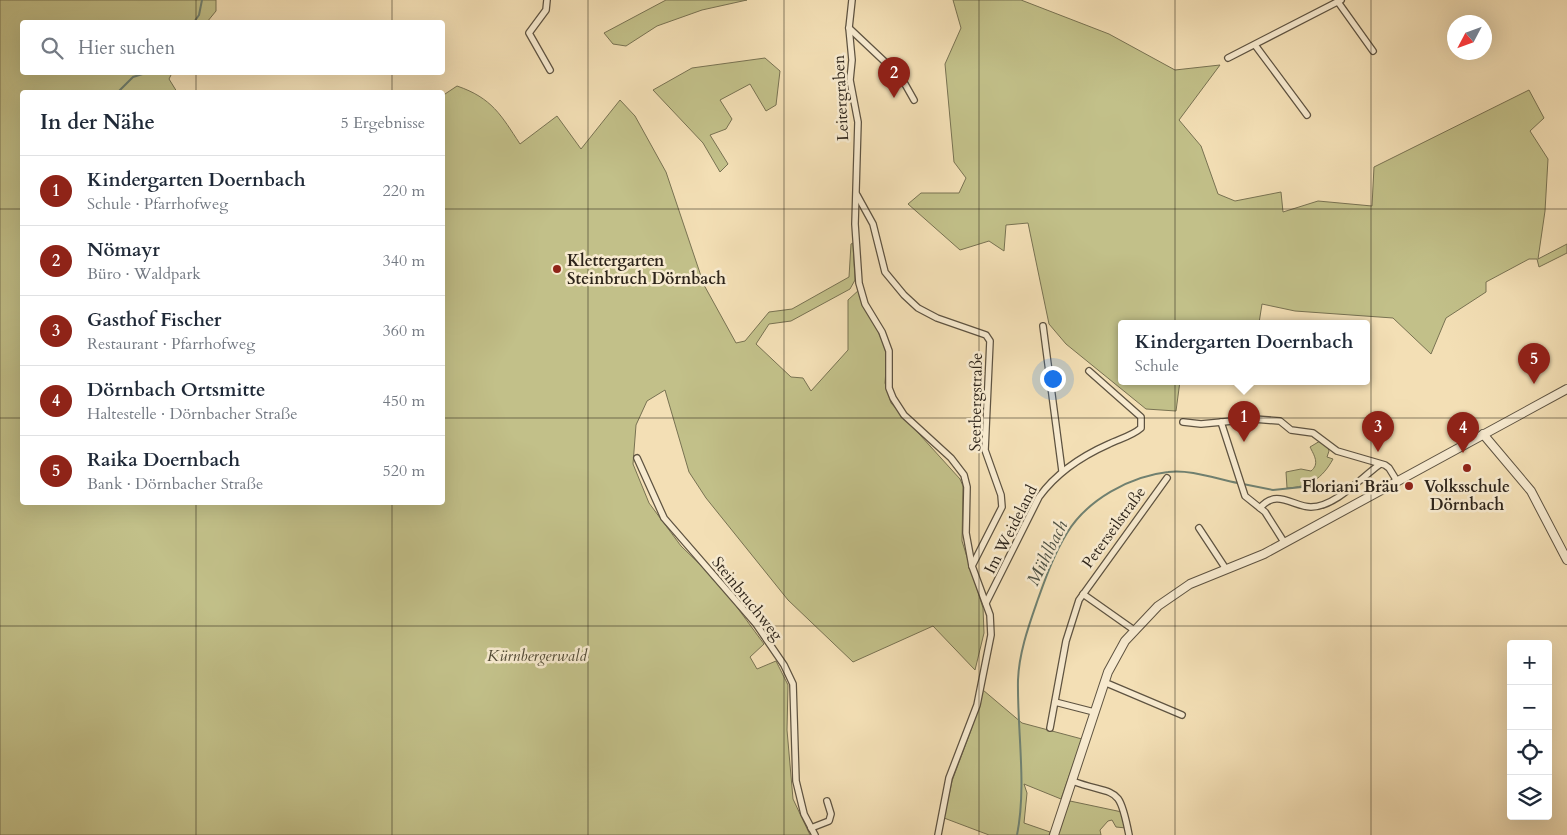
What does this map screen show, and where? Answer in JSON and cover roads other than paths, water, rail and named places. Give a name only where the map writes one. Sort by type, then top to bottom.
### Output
[{"type":"street","points":[[547,0],[546,10],[529,33],[550,70]]},
{"type":"street","name":"Leitergraben","points":[[852,0],[849,28],[852,60],[850,85],[858,122],[855,224],[857,274],[865,304],[882,332],[889,351],[890,392],[904,415],[951,458],[964,475],[967,488],[966,533],[972,566]]},
{"type":"street","points":[[1228,58],[1339,1],[1373,50]]},
{"type":"street","points":[[849,28],[901,77],[914,100]]},
{"type":"street","points":[[1255,45],[1308,115]]},
{"type":"street","name":"Seerbergstraße","points":[[857,195],[873,224],[885,272],[904,295],[924,312],[981,333],[990,341],[985,450],[1001,495],[1002,507],[972,566]]},
{"type":"street","points":[[1043,326],[1062,471]]},
{"type":"street","name":"Im Weideland","points":[[986,603],[1039,498],[1048,484],[1062,471],[1090,453],[1137,432],[1143,424],[1141,417],[1089,371]]},
{"type":"street","points":[[1054,835],[1104,682],[1115,657],[1134,630],[1158,606],[1182,588],[1251,560],[1567,389]]},
{"type":"street","points":[[1183,422],[1200,424],[1254,419],[1280,421],[1291,430],[1312,434],[1337,451],[1389,468],[1397,481]]},
{"type":"street","points":[[1221,422],[1242,489],[1250,501],[1260,508],[1284,542]]},
{"type":"street","points":[[1483,434],[1531,491],[1567,560]]},
{"type":"street","name":"Steinbruchweg","points":[[637,458],[664,518],[756,624],[784,666],[793,684],[796,781],[799,800],[815,835]]},
{"type":"street","points":[[1260,508],[1263,504],[1278,499],[1288,499],[1310,507],[1320,504],[1348,492],[1380,465]]},
{"type":"street","name":"Peterseilstraße","points":[[1050,728],[1066,640],[1083,594],[1167,478]]},
{"type":"street","points":[[1199,528],[1226,569]]},
{"type":"street","points":[[938,835],[949,778],[969,731],[991,635],[990,615],[972,566]]},
{"type":"street","points":[[1083,594],[1134,630]]},
{"type":"street","points":[[1104,682],[1182,715]]},
{"type":"street","points":[[1055,702],[1094,712]]},
{"type":"street","points":[[1072,781],[1116,795],[1122,803],[1129,835]]},
{"type":"street","points":[[811,828],[828,821],[831,814],[827,801]]},
{"type":"waterway","points":[[195,20],[199,15],[202,0]]},
{"type":"waterway","points":[[120,90],[133,77],[139,75]]},
{"type":"waterway","name":"Mühlbach","points":[[1017,835],[1021,797],[1018,699],[1020,659],[1044,582],[1054,557],[1067,533],[1086,510],[1098,500],[1125,484],[1154,474],[1176,471],[1238,483]]},
{"type":"waterway","name":"Mühlbach","points":[[1243,484],[1273,490],[1302,487]]},
{"type":"place","name":"Nömayr","points":[[894,98]]},
{"type":"place","name":"Klettergarten Steinbruch Dörnbach","points":[[557,269]]},
{"type":"place","name":"Raika Doernbach","points":[[1534,384]]},
{"type":"place","name":"Kindergarten Doernbach","points":[[1244,442]]},
{"type":"place","name":"Gasthof Fischer","points":[[1378,452]]},
{"type":"place","name":"Dörnbach Ortsmitte","points":[[1463,453]]},
{"type":"place","name":"Volksschule Dörnbach","points":[[1467,468]]},
{"type":"place","name":"Floriani Bräu","points":[[1409,486]]},
{"type":"park label","name":"Kürnbergerwald","points":[[537,655]]}]
